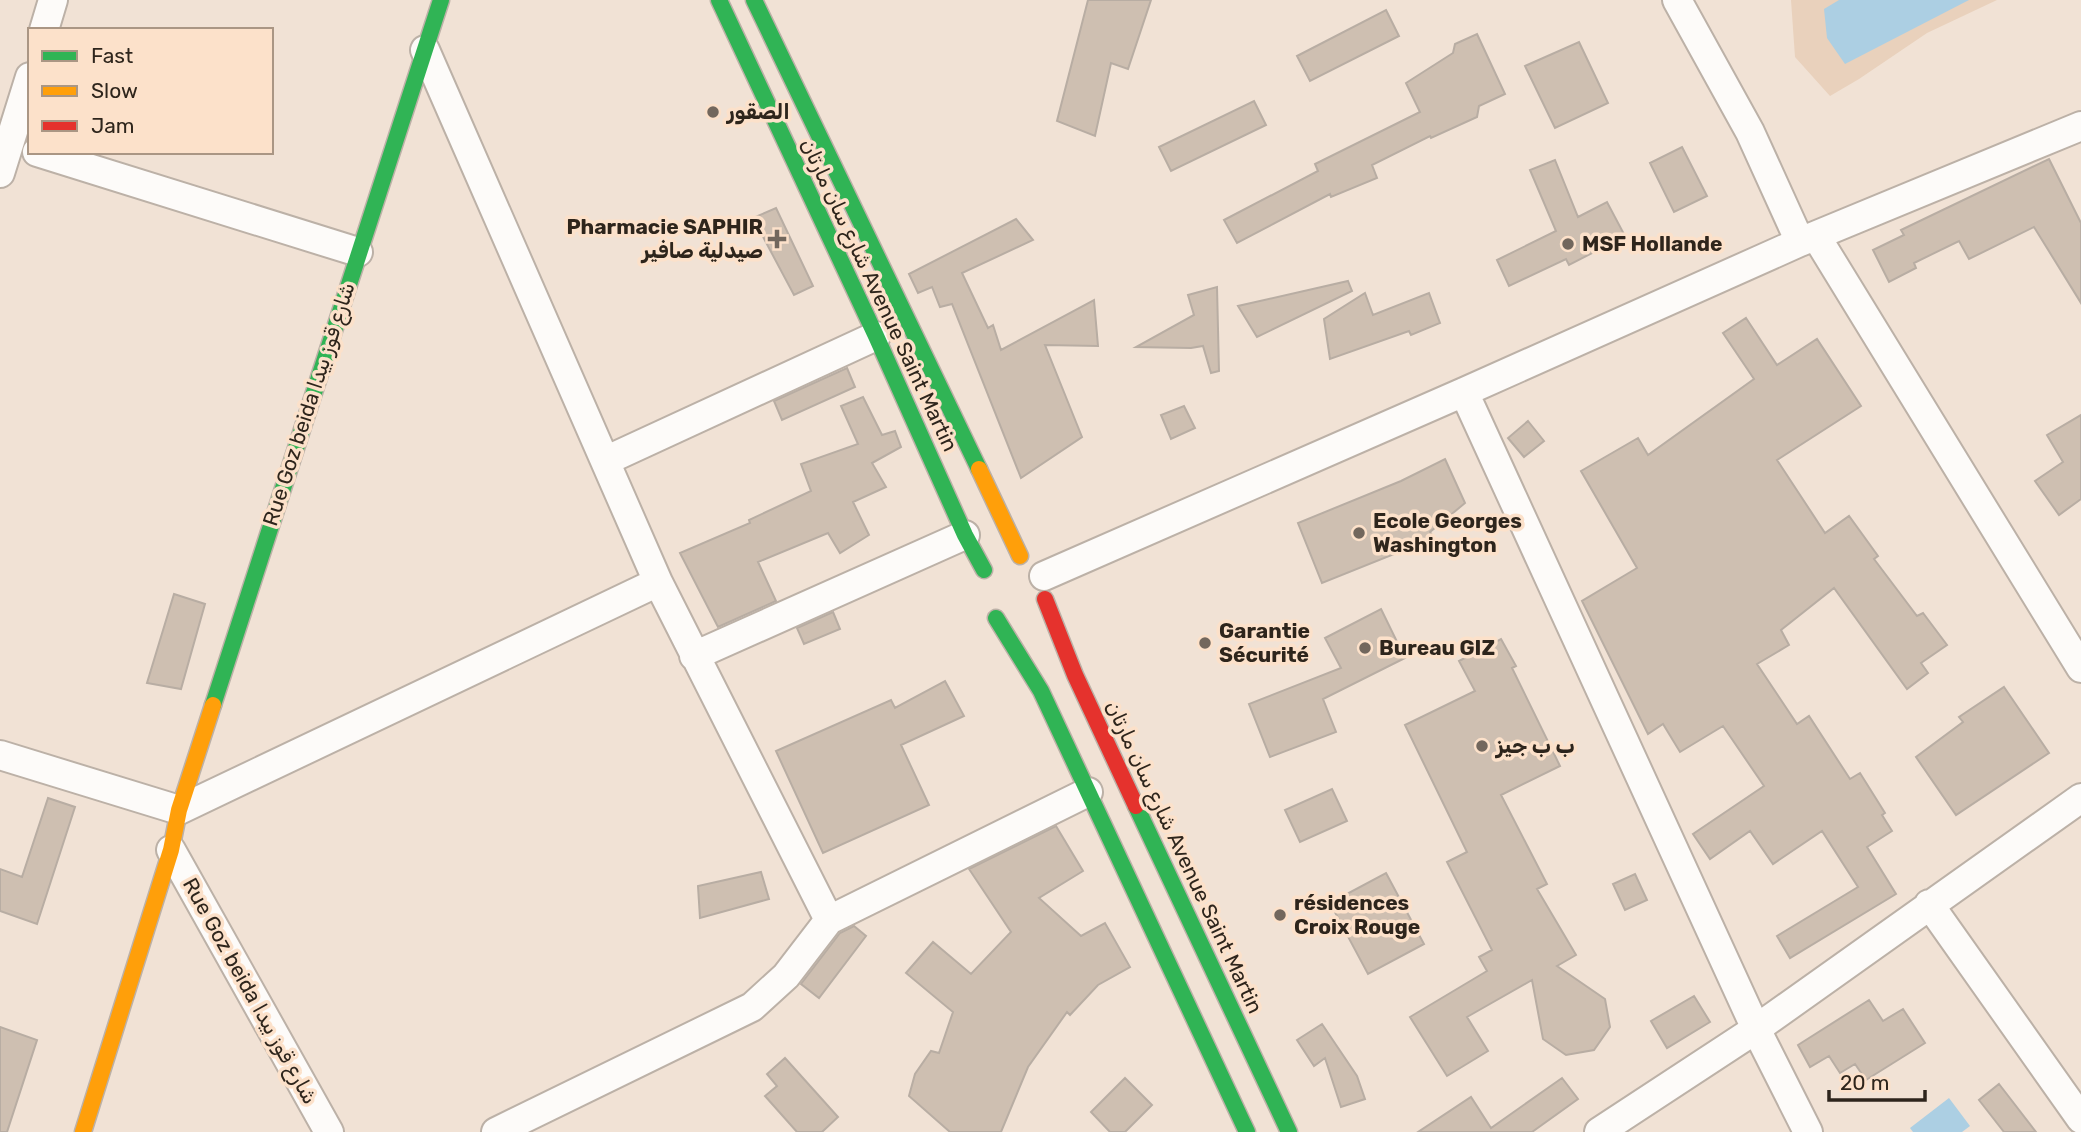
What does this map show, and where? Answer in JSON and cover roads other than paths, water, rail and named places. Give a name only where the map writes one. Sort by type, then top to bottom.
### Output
[{"type":"main road","name":"Rue Goz beida شارع قوز بيدا","points":[[83,1132],[171,850],[180,810],[440,0]]},
{"type":"main road","name":"شارع سان مارتان Avenue Saint Martin","points":[[719,0],[876,335],[981,576],[997,559],[1009,555],[1020,556]]},
{"type":"main road","name":"شارع سان مارتان Avenue Saint Martin","points":[[754,0],[1020,556]]},
{"type":"main road","points":[[1020,556],[1031,561],[1044,587],[1034,615]]},
{"type":"main road","name":"شارع سان مارتان Avenue Saint Martin","points":[[1044,587],[1075,675],[1289,1132]]},
{"type":"main road","points":[[982,604],[1004,621],[1041,691],[1247,1132]]},
{"type":"street","points":[[45,28],[53,0]]},
{"type":"street","points":[[1677,0],[1808,239],[2081,668]]},
{"type":"street","points":[[425,50],[658,582],[829,920]]},
{"type":"street","points":[[0,173],[13,145],[28,85]]},
{"type":"street","points":[[1044,587],[1464,392],[1808,239],[2081,127]]},
{"type":"street","points":[[43,154],[358,252]]},
{"type":"street","points":[[605,461],[876,335]]},
{"type":"street","points":[[1464,392],[1756,1029],[1808,1132]]},
{"type":"street","points":[[694,656],[965,535]]},
{"type":"street","points":[[0,755],[180,810],[658,582]]},
{"type":"street","points":[[496,1132],[752,1007],[786,976],[829,920],[1088,792]]},
{"type":"street","points":[[1599,1132],[1756,1029],[2081,798]]},
{"type":"street","name":"Rue Goz beida شارع قوز بيدا","points":[[171,850],[330,1132]]},
{"type":"street","points":[[1929,904],[2081,1119]]},
{"type":"water","points":[[1839,0],[1969,0],[1845,64],[1827,38],[1824,9]]},
{"type":"water","points":[[1949,1098],[1970,1126],[1962,1132],[1913,1132],[1910,1128]]},
{"type":"place","name":"الصقور","points":[[713,112]]},
{"type":"place","name":"Pharmacie SAPHIR صيدلية صافير","points":[[777,239]]},
{"type":"place","name":"MSF Hollande","points":[[1568,244]]},
{"type":"place","name":"Ecole Georges Washington","points":[[1359,533]]},
{"type":"place","name":"Garantie Sécurité","points":[[1205,643]]},
{"type":"place","name":"Bureau GIZ","points":[[1365,648]]},
{"type":"place","name":"ب ب جيز","points":[[1482,746]]},
{"type":"place","name":"résidences Croix Rouge","points":[[1280,915]]}]
